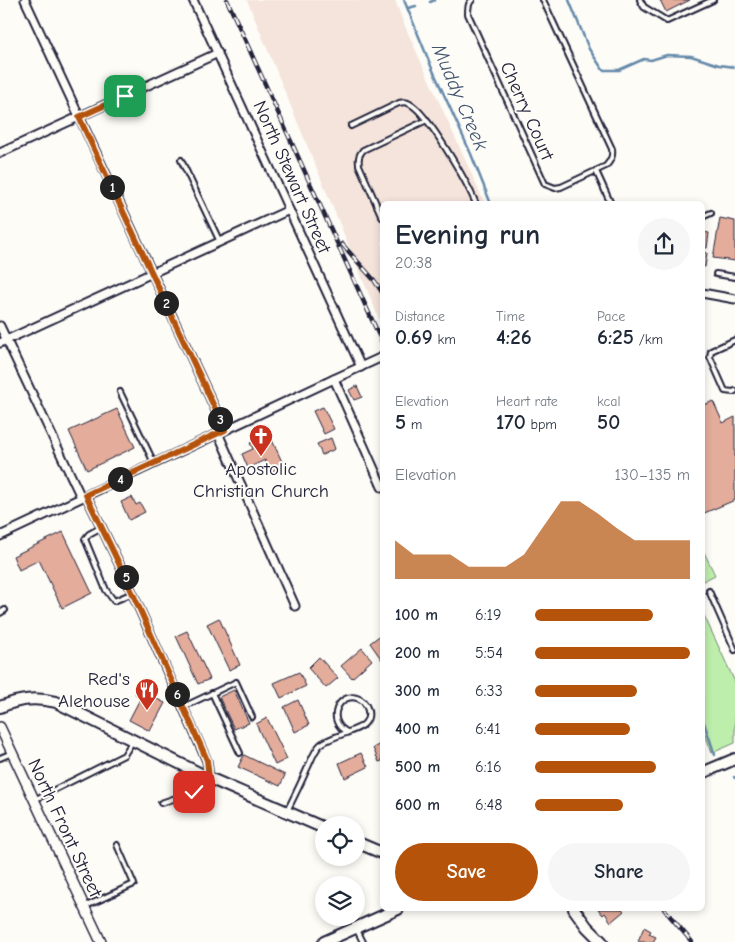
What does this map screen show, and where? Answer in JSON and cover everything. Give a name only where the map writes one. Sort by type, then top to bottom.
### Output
[{"type":"main road","points":[[0,707],[12,702],[28,699],[44,699],[56,702],[209,778],[315,824]]},
{"type":"main road","points":[[705,772],[735,759]]},
{"type":"main road","points":[[365,846],[380,852]]},
{"type":"main road","points":[[324,942],[394,911]]},
{"type":"main road","points":[[575,911],[587,927],[602,942]]},
{"type":"street","points":[[25,0],[152,273],[295,606]]},
{"type":"street","name":"North Stewart Street","points":[[194,0],[360,367]]},
{"type":"street","points":[[0,153],[218,53]]},
{"type":"street","points":[[3,342],[289,210]]},
{"type":"street","points":[[705,294],[735,299]]},
{"type":"street","points":[[0,326],[3,342],[102,527],[133,593],[207,760],[209,778]]},
{"type":"street","points":[[0,536],[380,359]]},
{"type":"street","points":[[334,379],[380,482]]},
{"type":"street","name":"North Front Street","points":[[0,727],[100,942]]},
{"type":"lane","name":"Cherry Court","points":[[472,0],[468,7],[468,14],[545,184],[555,188],[606,166],[613,155],[612,148],[543,0]]},
{"type":"lane","points":[[640,0],[644,7],[667,21],[713,0]]},
{"type":"lane","points":[[351,126],[399,103],[411,104],[427,120],[451,157],[474,201]]},
{"type":"lane","points":[[380,213],[359,165],[358,159],[360,154],[363,150],[427,120]]},
{"type":"lane","points":[[181,160],[220,242]]},
{"type":"lane","points":[[596,171],[610,201]]},
{"type":"lane","points":[[705,216],[711,213]]},
{"type":"lane","points":[[716,274],[735,277]]},
{"type":"lane","points":[[735,340],[711,351],[710,357],[725,391],[735,391]]},
{"type":"lane","points":[[120,392],[154,463]]},
{"type":"lane","points":[[102,527],[84,539],[106,590],[114,601],[133,593]]},
{"type":"lane","points":[[709,591],[735,650]]},
{"type":"lane","points":[[0,612],[5,610]]},
{"type":"lane","points":[[183,707],[236,682],[252,717]]},
{"type":"lane","points":[[212,693],[240,753]]},
{"type":"lane","points":[[286,813],[314,754],[321,744],[365,724],[368,710],[364,702],[358,698],[350,697],[342,701],[337,709],[335,716],[337,723],[347,732]]},
{"type":"lane","points":[[34,800],[124,755],[134,740]]},
{"type":"lane","points":[[0,758],[12,753]]},
{"type":"lane","points":[[160,803],[194,792],[209,778]]},
{"type":"lane","points":[[84,907],[134,884],[117,845]]},
{"type":"lane","points":[[356,928],[363,942]]},
{"type":"shaded area","points":[[247,0],[395,0],[484,201],[380,201],[380,321]]},
{"type":"green space","points":[[705,554],[715,575],[705,580]]},
{"type":"green space","points":[[705,617],[735,682],[735,743],[712,753],[705,734]]},
{"type":"building","points":[[660,0],[690,0],[666,12]]},
{"type":"building","points":[[720,218],[735,221],[735,261],[713,258]]},
{"type":"building","points":[[705,232],[709,233],[707,248],[705,248]]},
{"type":"building","points":[[357,386],[362,397],[354,400],[349,390]]},
{"type":"building","points":[[713,401],[723,423],[735,417],[735,500],[705,513],[705,405]]},
{"type":"building","points":[[323,407],[334,429],[324,434],[313,411]]},
{"type":"building","points":[[117,409],[135,447],[87,470],[69,431]]},
{"type":"building","points":[[331,438],[335,449],[322,455],[317,444]]},
{"type":"building","name":"Apostolic Christian Church","points":[[258,440],[260,445],[272,440],[284,466],[270,472],[265,460],[248,468],[242,454],[253,449],[250,443]]},
{"type":"building","points":[[132,497],[136,505],[140,503],[145,512],[129,520],[121,502]]},
{"type":"building","points":[[63,532],[92,593],[62,608],[39,560],[19,570],[13,556]]},
{"type":"building","points":[[219,618],[240,665],[229,670],[207,624]]},
{"type":"building","points":[[187,631],[210,679],[198,684],[176,636]]},
{"type":"building","points":[[380,636],[380,657],[370,643]]},
{"type":"building","points":[[362,648],[372,660],[352,678],[341,666]]},
{"type":"building","points":[[319,657],[338,678],[326,688],[308,668]]},
{"type":"building","points":[[299,672],[306,686],[281,698],[274,683]]},
{"type":"building","name":"Red's Alehouse","points":[[139,688],[151,693],[149,695],[165,703],[150,731],[129,720],[141,697],[135,694]]},
{"type":"building","points":[[234,690],[249,723],[234,729],[219,697]]},
{"type":"building","points":[[298,700],[309,725],[295,732],[284,707]]},
{"type":"building","points":[[267,718],[287,759],[275,765],[256,724]]},
{"type":"building","points":[[380,744],[380,762],[379,762],[373,748]]},
{"type":"building","points":[[361,753],[368,767],[345,778],[339,763]]},
{"type":"building","points":[[244,755],[285,775],[280,786],[238,767]]},
{"type":"building","points":[[600,911],[624,911],[611,922],[605,913],[603,915]]},
{"type":"building","points":[[644,927],[651,931],[649,934],[656,937],[653,942],[638,941]]},
{"type":"waterway","name":"Muddy Creek","points":[[404,0],[490,201]]},
{"type":"waterway","points":[[430,2],[435,0]]},
{"type":"waterway","points":[[569,0],[589,49],[603,70],[619,70],[644,59],[651,60],[667,55],[691,56],[719,65],[735,67]]},
{"type":"waterway","points":[[408,8],[416,6]]},
{"type":"waterway","name":"Muddy Creek","points":[[705,726],[715,755]]},
{"type":"railway","points":[[227,0],[380,338]]},
{"type":"railway","points":[[342,244],[380,289]]},
{"type":"railway","points":[[666,911],[692,942]]},
{"type":"place","name":"Apostolic Christian Church","points":[[261,457]]},
{"type":"place","name":"Red's Alehouse","points":[[147,711]]},
{"type":"route","points":[[125,96],[79,117],[225,430],[86,495],[124,574],[207,760],[209,778],[194,792]]}]
